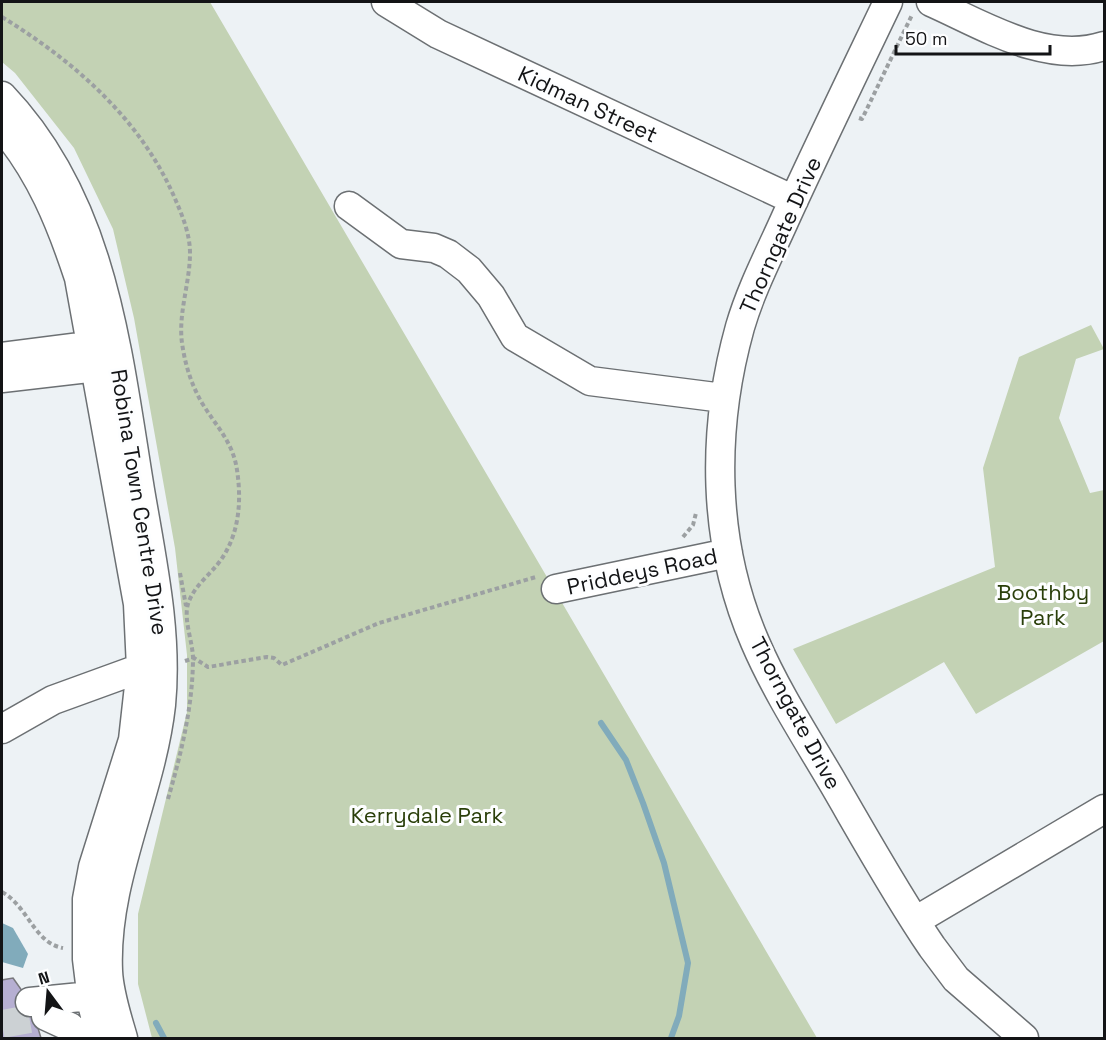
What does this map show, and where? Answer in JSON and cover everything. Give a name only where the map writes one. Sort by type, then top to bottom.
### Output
[{"type":"street","name":"Kidman Street","points":[[386,2],[438,34],[794,200]]},
{"type":"street","name":"Thorngate Drive","points":[[888,2],[794,200],[741,325],[723,398],[719,472],[728,553],[743,608],[772,678],[915,921],[956,979],[1024,1038]]},
{"type":"street","points":[[931,2],[1019,41],[1064,51],[1104,46]]},
{"type":"street","name":"Robina Town Centre Drive","points":[[2,96],[38,138],[76,206],[94,254],[106,355],[160,606],[152,667],[131,751],[100,845],[76,954],[99,1001],[123,1038]]},
{"type":"street","name":"Robina Town Centre Drive","points":[[2,127],[35,174],[63,230],[106,355]]},
{"type":"street","points":[[349,206],[400,244],[434,248],[448,254],[469,270],[491,296],[515,337],[530,348],[590,381],[723,398]]},
{"type":"street","points":[[2,357],[106,355]]},
{"type":"street","points":[[2,378],[106,355]]},
{"type":"street","name":"Priddeys Road","points":[[556,589],[728,553]]},
{"type":"street","points":[[2,729],[53,700],[152,667]]},
{"type":"street","name":"Robina Town Centre Drive","points":[[101,1038],[99,1001],[108,969],[113,903],[156,740],[152,667]]},
{"type":"street","points":[[915,921],[1104,809]]},
{"type":"street","points":[[37,1012],[66,980],[76,954]]},
{"type":"street","points":[[37,1012],[99,1001]]},
{"type":"street","points":[[37,1012],[70,1027],[82,1038]]},
{"type":"path","points":[[2,17],[93,83],[126,118],[168,183],[186,230],[190,253],[182,341],[186,362],[192,382],[203,404],[232,450],[239,494],[238,516],[226,552],[190,596],[186,607],[194,658],[208,667],[267,657],[274,658],[282,665],[379,623],[546,574],[556,589]]},
{"type":"path","points":[[2,892],[26,914],[42,938],[76,954]]},
{"type":"green space","name":"Kerrydale Park","points":[[2,2],[210,2],[817,1038],[152,1038],[138,984],[138,914],[187,712],[187,655],[175,548],[134,318],[113,229],[74,148],[15,73],[2,62]]},
{"type":"green space","name":"Boothby Park","points":[[1091,325],[1104,349],[1076,359],[1059,418],[1090,493],[1104,490],[1104,641],[976,714],[944,662],[836,724],[793,649],[995,567],[983,468],[1019,357]]},
{"type":"water","points":[[2,923],[13,928],[28,954],[23,968],[2,962]]},
{"type":"building","points":[[13,978],[30,1002],[41,1038],[2,1038],[2,980]]},
{"type":"waterway","points":[[601,723],[626,760],[643,803],[664,863],[688,963],[679,1016],[671,1038]]},
{"type":"waterway","points":[[156,1023],[164,1038]]},
{"type":"tunnel","points":[[2,1024],[35,1018]]}]
